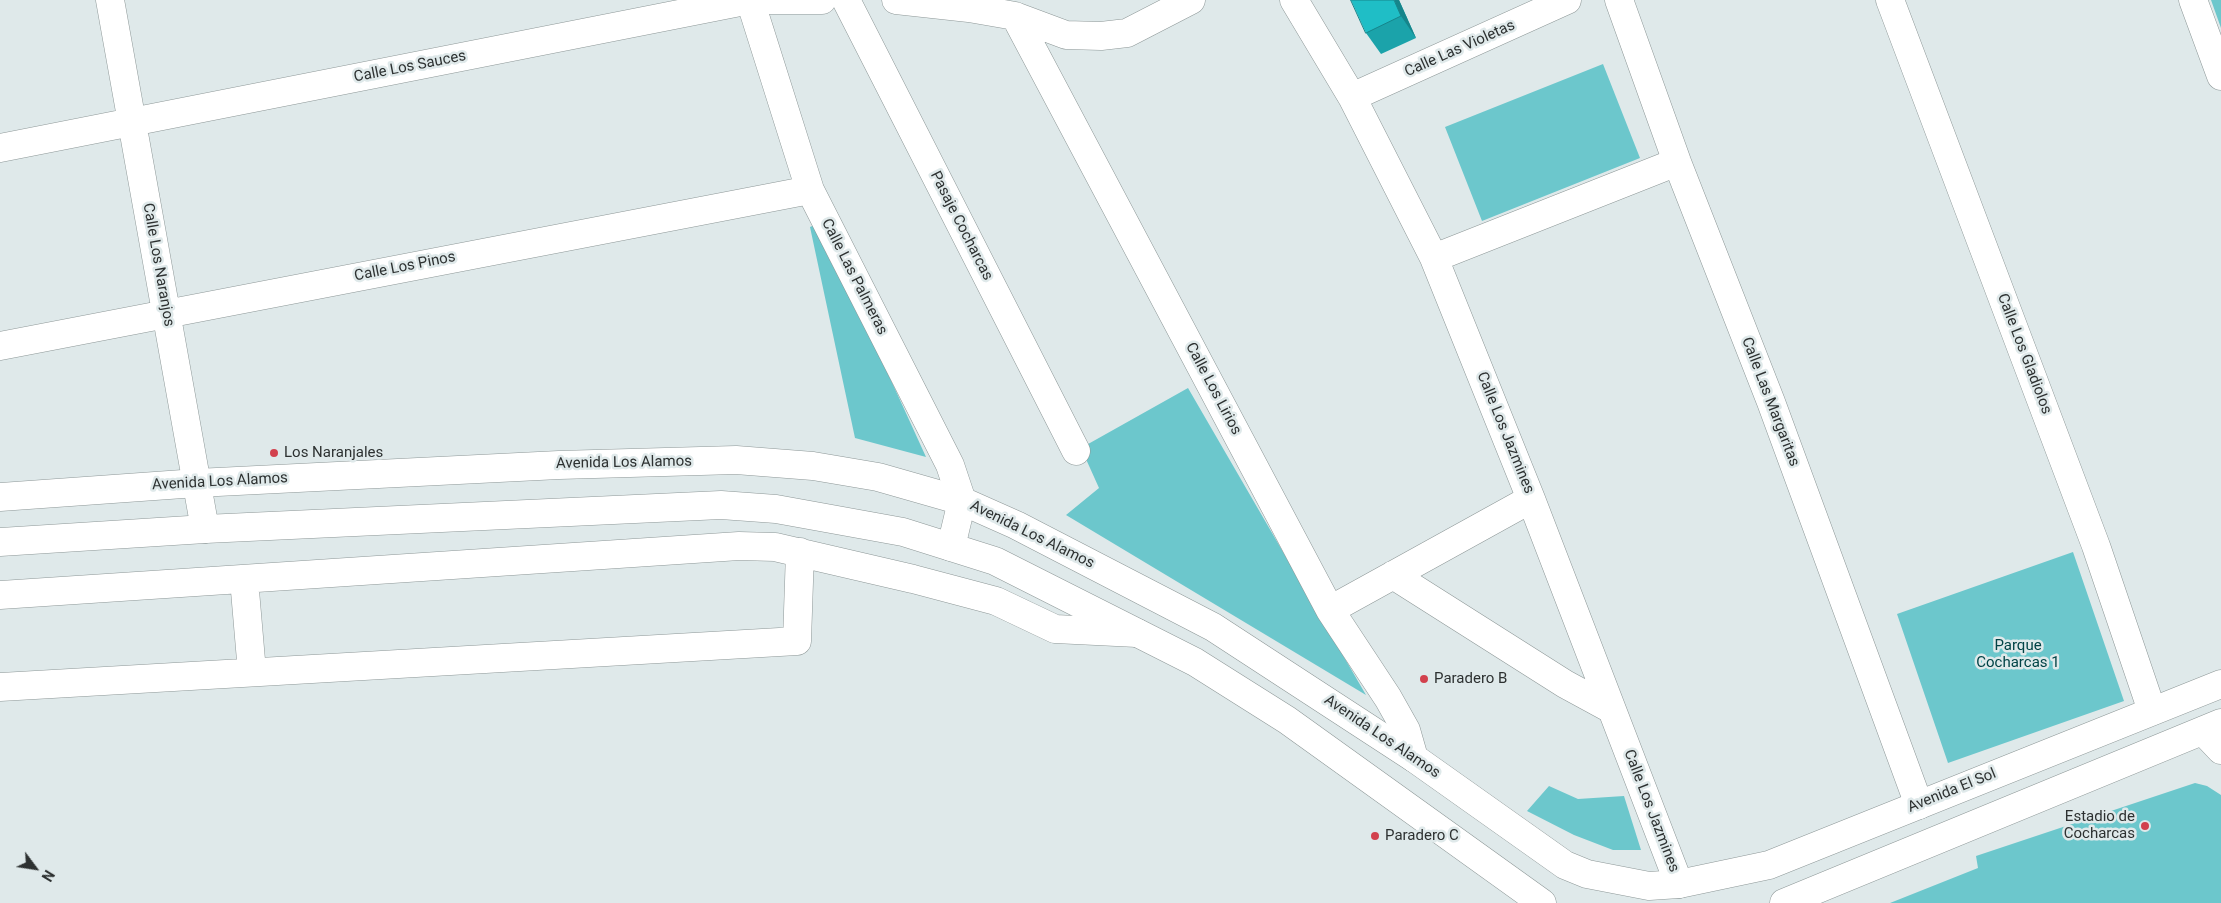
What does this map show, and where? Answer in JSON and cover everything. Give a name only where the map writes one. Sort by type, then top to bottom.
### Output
[{"type":"street","name":"Calle Los Naranjos","points":[[110,0],[205,529]]},
{"type":"street","name":"Calle Los Sauces","points":[[0,148],[750,0],[822,0]]},
{"type":"street","name":"Calle Las Palmeras","points":[[750,0],[810,190],[950,465],[962,501]]},
{"type":"street","name":"Pasaje Cocharcas","points":[[846,0],[1076,451]]},
{"type":"street","points":[[896,0],[969,8],[1016,16],[1066,34],[1101,36],[1127,33],[1191,0]]},
{"type":"street","name":"Calle Los Jazmines","points":[[1294,0],[1352,97],[1434,258],[1531,499],[1679,884]]},
{"type":"street","name":"Calle Las Violetas","points":[[1352,97],[1567,0]]},
{"type":"street","name":"Calle Las Margaritas","points":[[1619,0],[1677,162],[1771,402],[1920,805]]},
{"type":"street","name":"Calle Los Gladiolos","points":[[1890,0],[2096,546],[2152,711]]},
{"type":"street","points":[[2193,0],[2221,76]]},
{"type":"street","name":"Calle Los Lirios","points":[[1016,16],[1330,610],[1388,698],[1406,730],[1414,758]]},
{"type":"street","points":[[1434,258],[1677,162]]},
{"type":"street","name":"Calle Los Pinos","points":[[0,346],[810,190]]},
{"type":"street","name":"Avenida Los Alamos","points":[[0,497],[197,483],[559,465],[736,460],[813,466],[878,477],[962,501],[1016,525],[1213,627],[1414,758],[1565,865],[1587,874],[1649,886],[1679,884]]},
{"type":"street","points":[[1330,610],[1531,499]]},
{"type":"street","points":[[951,548],[962,501]]},
{"type":"street","points":[[0,542],[205,529],[721,505],[776,509],[894,530],[995,561],[1195,662],[1287,720],[1542,903]]},
{"type":"street","points":[[0,595],[739,546],[775,547],[913,578],[996,601],[1056,629],[1137,633]]},
{"type":"street","points":[[0,687],[797,641],[800,552]]},
{"type":"street","points":[[1393,575],[1565,684],[1611,709]]},
{"type":"street","points":[[244,579],[252,672]]},
{"type":"street","name":"Avenida El Sol","points":[[1679,884],[1725,876],[1769,865],[2221,684]]},
{"type":"street","points":[[1784,903],[2215,735]]},
{"type":"green space","points":[[2211,0],[2221,0],[2221,28]]},
{"type":"green space","points":[[1603,64],[1640,158],[1482,221],[1445,127]]},
{"type":"green space","points":[[817,224],[823,231],[926,457],[855,438],[810,227]]},
{"type":"green space","points":[[1188,388],[1366,695],[1066,515],[1099,488],[1081,448]]},
{"type":"green space","name":"Parque Cocharcas 1","points":[[2073,552],[2124,701],[1948,763],[1897,614]]},
{"type":"green space","name":"Estadio de Cocharcas","points":[[2195,783],[2207,786],[2221,795],[2221,903],[1890,903],[1978,868],[1976,856]]},
{"type":"green space","points":[[1549,786],[1578,799],[1624,796],[1641,850],[1613,850],[1574,835],[1527,811]]},
{"type":"building","points":[[1351,0],[1394,0],[1401,16],[1366,33]]},
{"type":"place","name":"Los Naranjales","points":[[274,453]]},
{"type":"place","name":"Paradero B","points":[[1424,679]]},
{"type":"place","name":"Estadio de Cocharcas","points":[[2145,826]]},
{"type":"place","name":"Paradero C","points":[[1375,836]]}]
